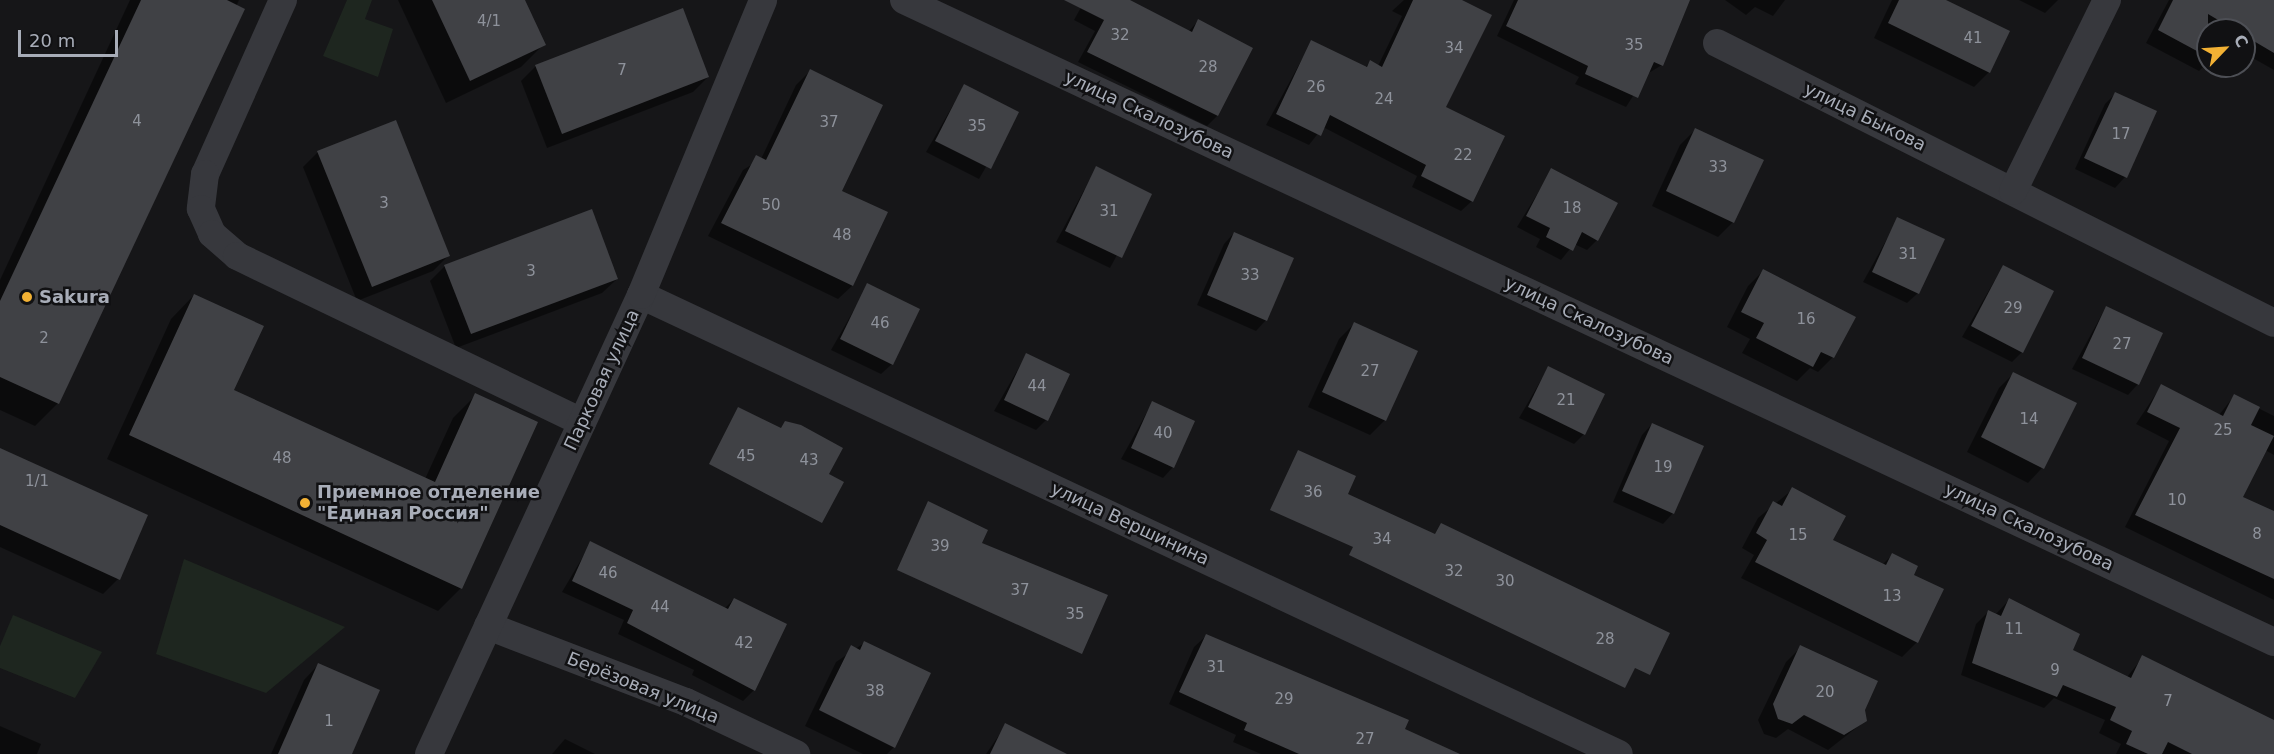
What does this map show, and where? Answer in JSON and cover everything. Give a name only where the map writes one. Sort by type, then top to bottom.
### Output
[{"type":"street","points":[[283,0],[205,174],[201,209],[212,234],[237,256],[582,422]]},
{"type":"street","name":"Парковая улица","points":[[429,754],[641,295],[763,0]]},
{"type":"street","name":"улица Скалозубова","points":[[904,0],[2274,642]]},
{"type":"street","points":[[2013,191],[2107,0]]},
{"type":"street","name":"улица Быкова","points":[[1717,43],[2274,323]]},
{"type":"street","name":"улица Вершинина","points":[[641,295],[1619,754]]},
{"type":"street","name":"Берёзовая улица","points":[[488,626],[686,702],[796,754]]},
{"type":"shaded area","points":[[347,0],[372,0],[365,19],[393,29],[378,77],[323,56]]},
{"type":"shaded area","points":[[184,559],[345,627],[266,693],[156,654]]},
{"type":"shaded area","points":[[13,615],[102,652],[75,698],[0,668],[0,646]]},
{"type":"building","points":[[141,0],[227,0],[245,9],[59,404],[0,377],[0,301]]},
{"type":"building","points":[[432,0],[525,0],[546,45],[470,81]]},
{"type":"building","points":[[1064,0],[1130,0],[1192,32],[1198,19],[1253,48],[1218,116],[1087,52],[1104,20]]},
{"type":"building","points":[[1413,0],[1462,0],[1492,15],[1446,107],[1505,136],[1473,202],[1421,176],[1426,165],[1330,115],[1321,136],[1276,114],[1311,40],[1367,67],[1370,60],[1382,67]]},
{"type":"building","points":[[1518,0],[1690,0],[1663,66],[1654,62],[1638,98],[1585,74],[1588,66],[1506,26]]},
{"type":"building","points":[[1899,0],[1946,0],[2010,31],[1990,73],[1888,23]]},
{"type":"building","points":[[2173,0],[2274,0],[2274,53],[2256,42],[2256,18],[2215,18],[2208,14],[2208,18],[2196,18],[2196,51],[2158,30]]},
{"type":"building","points":[[683,8],[709,77],[562,134],[535,65]]},
{"type":"building","points":[[810,69],[883,105],[842,191],[888,212],[853,286],[721,223],[756,155],[766,160]]},
{"type":"building","points":[[964,84],[1019,112],[991,169],[935,141]]},
{"type":"building","points":[[2115,92],[2157,111],[2127,178],[2084,158]]},
{"type":"building","points":[[396,120],[450,256],[372,287],[317,151]]},
{"type":"building","points":[[1695,128],[1764,160],[1734,223],[1666,191]]},
{"type":"building","points":[[1096,166],[1152,194],[1122,258],[1065,231]]},
{"type":"building","points":[[1551,168],[1618,203],[1598,241],[1582,232],[1573,251],[1546,237],[1550,228],[1526,216]]},
{"type":"building","points":[[592,209],[618,279],[471,334],[444,265]]},
{"type":"building","points":[[1897,217],[1945,239],[1919,294],[1872,272]]},
{"type":"building","points":[[1234,232],[1294,258],[1267,321],[1207,295]]},
{"type":"building","points":[[2003,265],[2054,291],[2023,353],[1971,326]]},
{"type":"building","points":[[1763,269],[1856,317],[1834,358],[1821,352],[1813,367],[1756,338],[1764,323],[1741,312]]},
{"type":"building","points":[[867,283],[920,309],[893,365],[840,339]]},
{"type":"building","points":[[194,294],[264,326],[234,390],[435,482],[475,393],[538,422],[462,589],[129,435]]},
{"type":"building","points":[[2106,306],[2163,333],[2139,385],[2082,358]]},
{"type":"building","points":[[1354,322],[1418,351],[1386,421],[1322,392]]},
{"type":"building","points":[[1026,353],[1070,374],[1048,421],[1004,400]]},
{"type":"building","points":[[1548,366],[1605,394],[1585,435],[1528,407]]},
{"type":"building","points":[[2013,372],[2077,403],[2044,469],[1981,437]]},
{"type":"building","points":[[2161,384],[2223,416],[2234,394],[2260,407],[2251,425],[2274,436],[2243,497],[2274,511],[2274,579],[2135,515],[2180,428],[2147,412]]},
{"type":"building","points":[[1152,401],[1195,421],[1174,468],[1131,448]]},
{"type":"building","points":[[738,407],[781,428],[785,421],[801,425],[843,448],[829,474],[844,482],[822,523],[709,464]]},
{"type":"building","points":[[1652,423],[1704,446],[1674,514],[1622,491]]},
{"type":"building","points":[[0,448],[148,515],[120,580],[0,525]]},
{"type":"building","points":[[1298,450],[1356,476],[1348,494],[1435,534],[1441,523],[1670,633],[1650,675],[1635,668],[1625,688],[1349,555],[1353,547],[1270,510]]},
{"type":"building","points":[[1792,487],[1846,516],[1833,540],[1886,565],[1892,553],[1918,566],[1914,575],[1944,589],[1918,643],[1755,562],[1767,540],[1756,533],[1773,501],[1782,506]]},
{"type":"building","points":[[928,501],[988,530],[982,543],[1108,595],[1082,654],[897,570]]},
{"type":"building","points":[[590,541],[728,609],[734,598],[787,624],[755,691],[627,623],[633,610],[572,581]]},
{"type":"building","points":[[2009,598],[2080,634],[2073,650],[2131,678],[2142,655],[2274,720],[2274,754],[2192,754],[2168,742],[2162,754],[2148,754],[2126,744],[2132,731],[2110,720],[2116,707],[2063,685],[2057,697],[1972,663],[1988,610],[2001,616]]},
{"type":"building","points":[[1206,634],[1409,720],[1405,729],[1460,754],[1299,754],[1244,730],[1247,723],[1179,692]]},
{"type":"building","points":[[864,641],[931,673],[895,748],[819,710],[851,645],[860,650]]},
{"type":"building","points":[[1800,645],[1878,681],[1865,710],[1867,721],[1844,735],[1804,715],[1792,724],[1778,719],[1773,704]]},
{"type":"building","points":[[318,663],[380,690],[352,754],[278,754]]},
{"type":"building","points":[[1005,723],[1067,754],[990,754]]},
{"type":"place","name":"Sakura","points":[[27,297]]},
{"type":"place","name":"Приемное отделение \"Единая Россия\"","points":[[305,503]]}]
